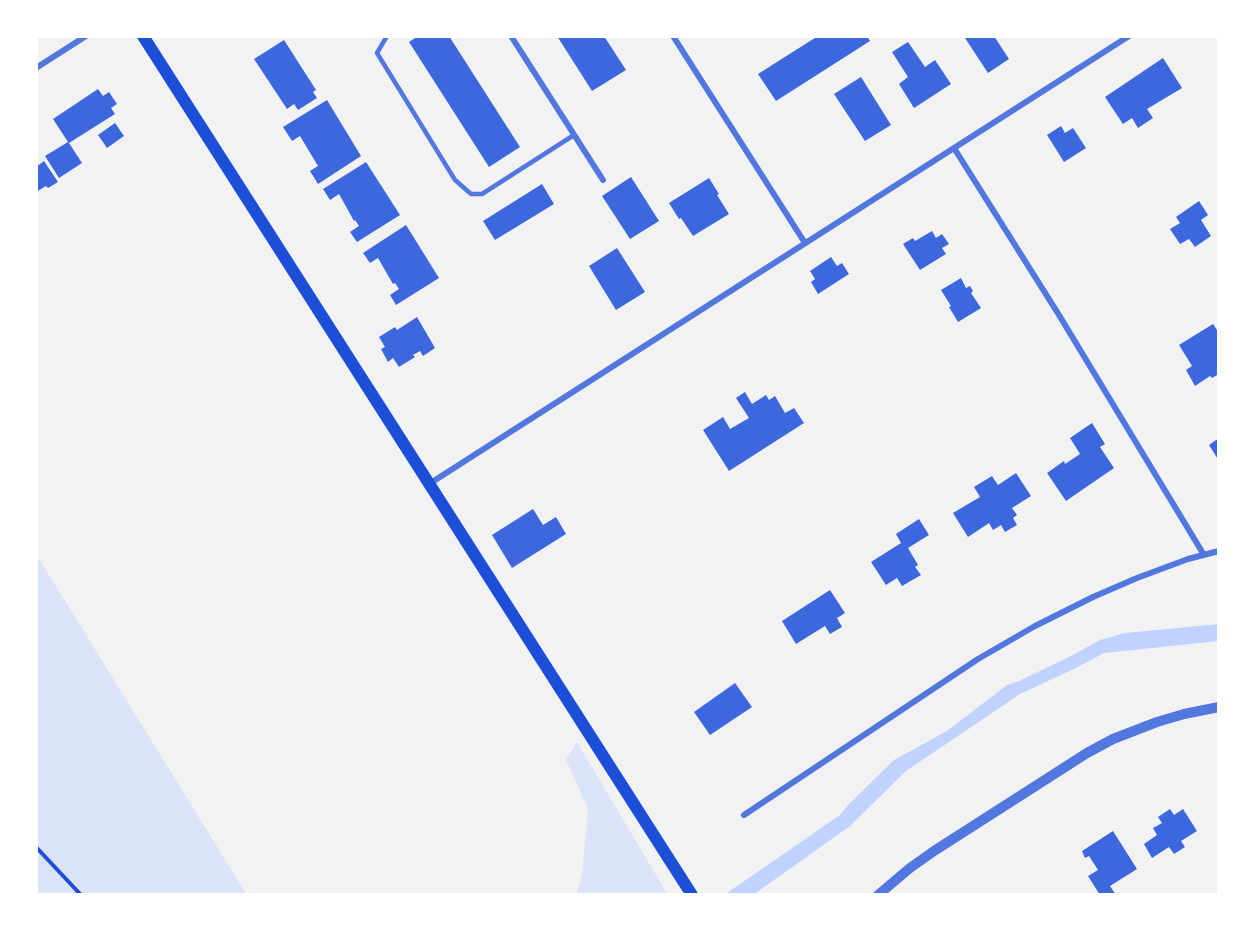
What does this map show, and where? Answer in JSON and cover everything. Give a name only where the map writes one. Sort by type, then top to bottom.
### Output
[{"type":"main road","points":[[143,36],[692,895]]},
{"type":"street","points":[[36,68],[86,36]]},
{"type":"street","points":[[511,36],[603,180]]},
{"type":"street","points":[[673,36],[805,243]]},
{"type":"street","points":[[429,484],[1130,36]]},
{"type":"street","points":[[954,148],[1059,315],[1204,555]]},
{"type":"street","points":[[744,815],[978,659],[1035,626],[1120,585],[1175,563],[1219,551]]},
{"type":"street","points":[[878,895],[934,851],[1113,739],[1184,714],[1219,707]]},
{"type":"lane","points":[[387,36],[377,53],[455,180],[471,194],[482,194],[574,135]]},
{"type":"path","points":[[36,847],[81,895]]},
{"type":"shaded area","points":[[36,554],[247,895],[36,895]]},
{"type":"shaded area","points":[[577,742],[668,895],[576,895],[582,875],[588,809],[566,760]]},
{"type":"water","points":[[1219,624],[1219,641],[1104,653],[1020,694],[906,771],[850,826],[753,895],[724,895],[840,815],[894,760],[947,731],[1007,685],[1100,640],[1125,633]]},
{"type":"building","points":[[418,36],[449,36],[520,147],[489,167],[409,42]]},
{"type":"building","points":[[557,36],[604,36],[626,70],[592,91]]},
{"type":"building","points":[[818,36],[867,36],[870,41],[776,101],[758,74]]},
{"type":"building","points":[[967,36],[994,36],[1009,59],[988,73],[965,38]]},
{"type":"building","points":[[284,40],[316,90],[313,92],[317,98],[298,110],[294,104],[287,109],[254,59]]},
{"type":"building","points":[[908,42],[925,67],[935,60],[951,84],[914,108],[899,84],[908,77],[892,52]]},
{"type":"building","points":[[1163,58],[1182,88],[1147,109],[1153,118],[1138,128],[1132,118],[1123,124],[1105,97]]},
{"type":"building","points":[[861,77],[891,125],[865,141],[834,94]]},
{"type":"building","points":[[98,89],[103,96],[109,92],[117,104],[111,108],[115,114],[69,143],[82,163],[59,178],[45,156],[68,142],[53,119]]},
{"type":"building","points":[[327,100],[361,156],[318,184],[310,171],[318,166],[300,136],[292,141],[283,127]]},
{"type":"building","points":[[115,123],[124,136],[107,148],[98,135]]},
{"type":"building","points":[[1061,126],[1065,133],[1073,128],[1086,148],[1064,162],[1047,135]]},
{"type":"building","points":[[44,161],[58,182],[36,192],[36,167]]},
{"type":"building","points":[[366,162],[400,215],[357,242],[350,232],[359,226],[339,194],[330,200],[323,189]]},
{"type":"building","points":[[631,177],[659,221],[630,239],[602,196]]},
{"type":"building","points":[[709,178],[729,214],[693,236],[669,203]]},
{"type":"building","points":[[542,184],[554,204],[495,240],[483,221]]},
{"type":"building","points":[[1199,201],[1208,215],[1201,220],[1211,236],[1195,247],[1189,239],[1180,244],[1170,229],[1180,223],[1176,217]]},
{"type":"building","points":[[406,225],[439,278],[396,305],[390,295],[399,289],[395,283],[393,284],[378,258],[370,263],[363,253]]},
{"type":"building","points":[[932,231],[936,238],[942,234],[949,244],[942,248],[946,254],[920,270],[903,244],[913,238],[915,241]]},
{"type":"building","points":[[617,248],[645,292],[616,310],[589,266]]},
{"type":"building","points":[[831,257],[837,266],[842,263],[849,274],[818,294],[811,282],[815,279],[810,271]]},
{"type":"building","points":[[961,278],[966,288],[970,286],[973,291],[971,293],[981,308],[958,322],[941,290]]},
{"type":"building","points":[[417,317],[435,348],[423,356],[420,351],[399,367],[393,358],[388,362],[381,349],[385,347],[379,337],[395,327],[397,330]]},
{"type":"building","points":[[1213,324],[1219,333],[1219,374],[1212,378],[1210,376],[1195,386],[1186,370],[1192,366],[1179,345]]},
{"type":"building","points":[[745,392],[752,404],[766,395],[769,400],[775,396],[785,413],[794,408],[804,423],[729,471],[703,430],[723,417],[730,429],[749,418],[736,398]]},
{"type":"building","points":[[1092,423],[1105,444],[1100,447],[1114,468],[1066,501],[1047,473],[1064,461],[1065,464],[1080,454],[1070,438]]},
{"type":"building","points":[[1219,438],[1219,461],[1209,445]]},
{"type":"building","points":[[1016,473],[1031,496],[1012,508],[1017,515],[1013,518],[1017,525],[1005,532],[1001,525],[993,530],[989,523],[968,537],[953,513],[980,497],[974,487],[992,476],[998,485]]},
{"type":"building","points":[[533,509],[543,525],[556,517],[566,534],[512,568],[492,535]]},
{"type":"building","points":[[919,519],[929,535],[908,548],[918,565],[915,567],[921,575],[902,586],[897,578],[886,585],[871,562],[901,543],[896,534]]},
{"type":"building","points":[[830,590],[845,613],[837,618],[842,627],[830,634],[825,626],[796,644],[782,621]]},
{"type":"building","points":[[735,683],[752,707],[710,735],[694,712]]},
{"type":"building","points":[[1170,809],[1174,815],[1183,809],[1197,831],[1181,841],[1185,847],[1174,854],[1169,847],[1152,858],[1144,844],[1157,835],[1153,828],[1162,823],[1158,817]]},
{"type":"building","points":[[1113,831],[1137,869],[1110,886],[1116,895],[1100,895],[1088,876],[1098,870],[1089,856],[1085,858],[1082,851]]}]
